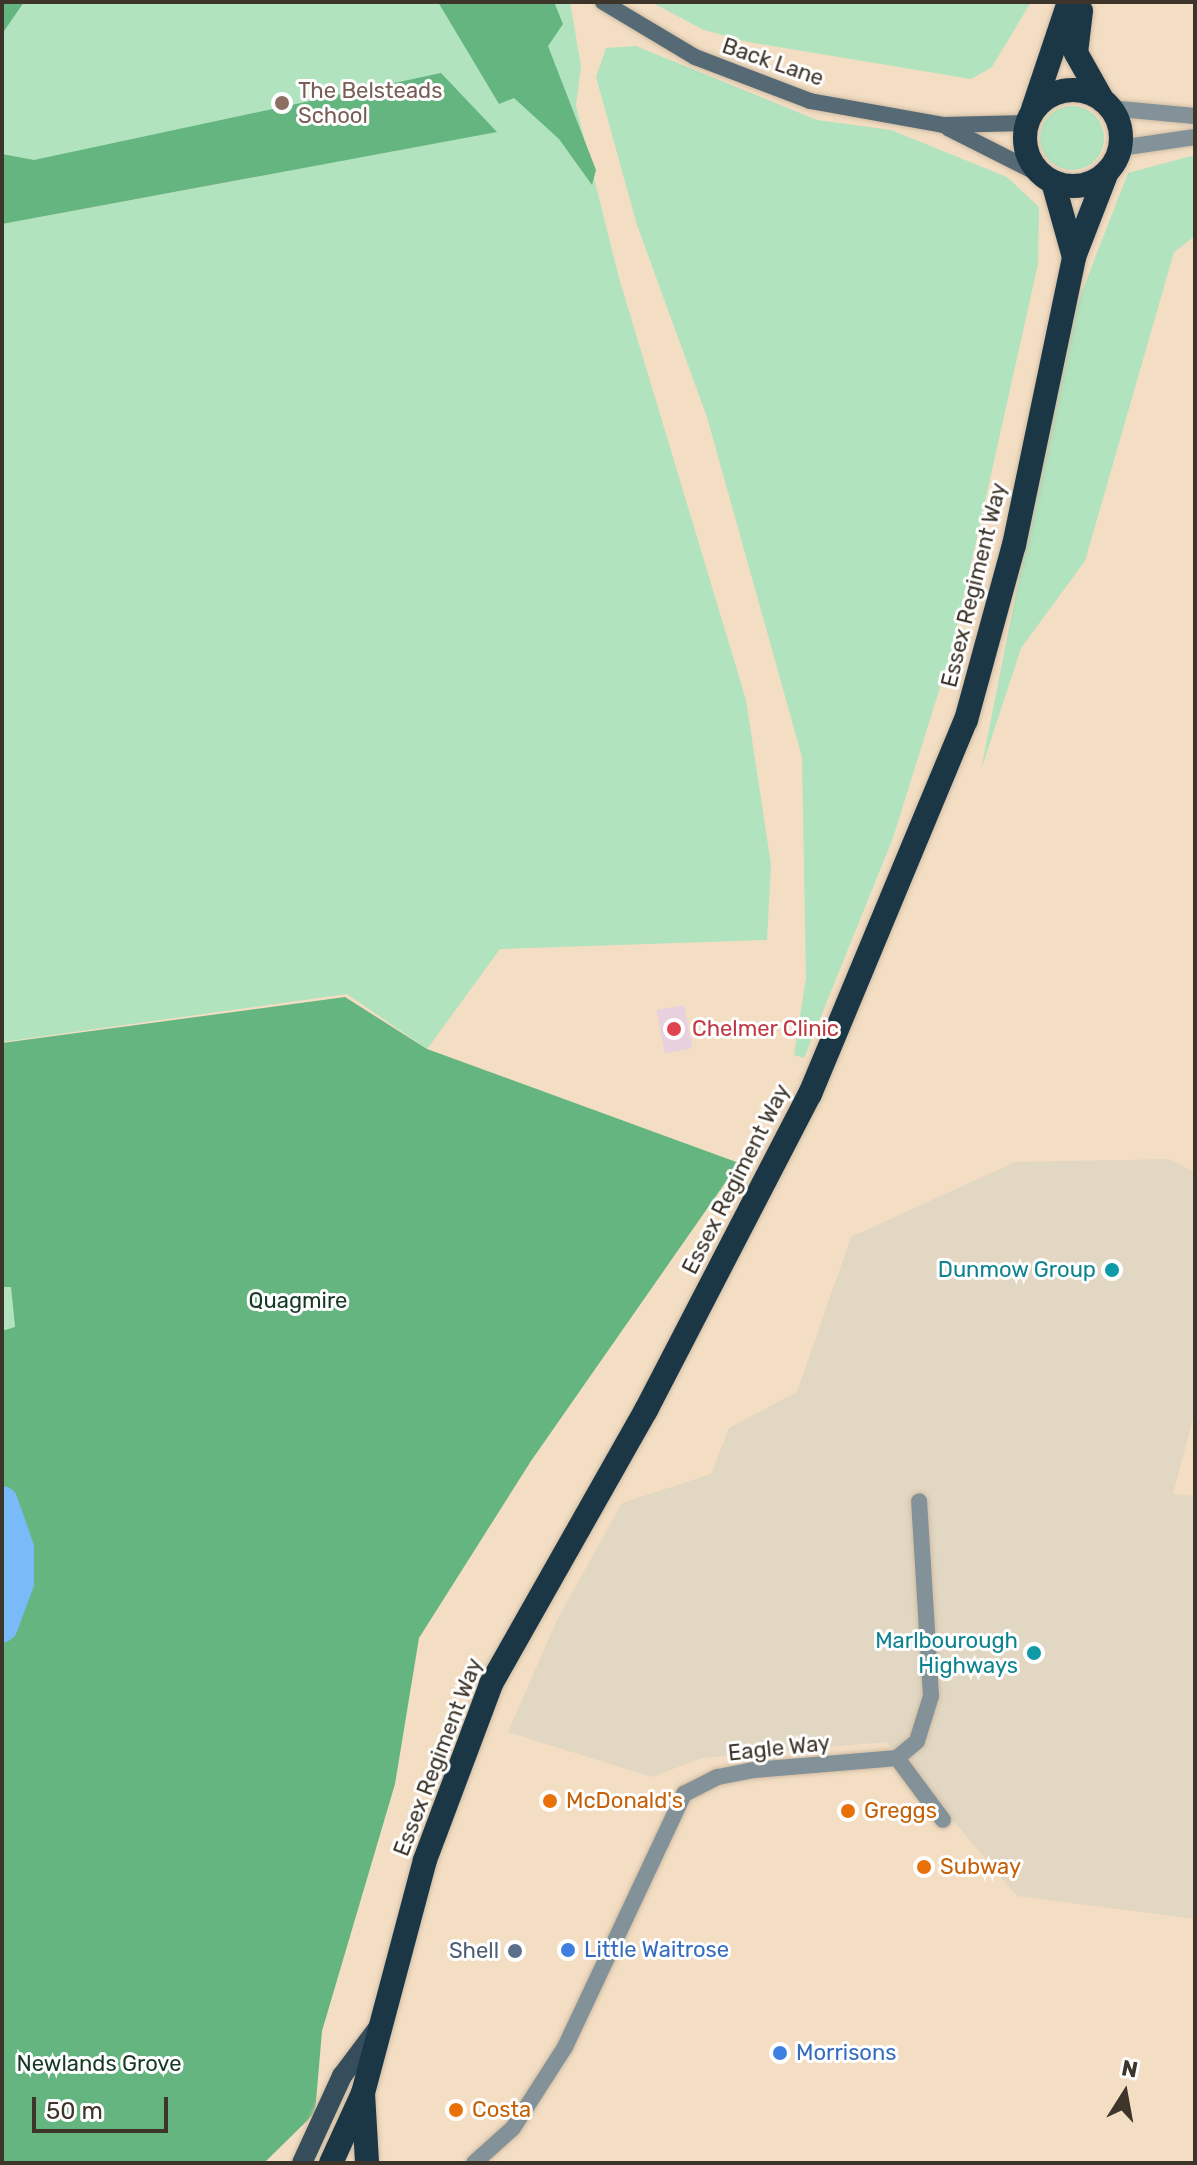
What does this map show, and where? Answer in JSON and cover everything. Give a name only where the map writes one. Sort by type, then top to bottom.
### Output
[{"type":"highway","points":[[1069,2],[1029,119],[1027,155],[1047,178],[1076,187],[1107,172],[1120,148],[1106,104],[1076,53],[1081,2]]},
{"type":"highway","points":[[1029,119],[1059,92],[1106,104]]},
{"type":"highway","name":"Essex Regiment Way","points":[[331,2163],[363,2093],[425,1860],[491,1684],[646,1410],[810,1094],[966,720],[1014,545],[1074,257],[1107,172]]},
{"type":"highway","name":"Essex Regiment Way","points":[[1047,178],[1074,257]]},
{"type":"highway","name":"Essex Regiment Way","points":[[363,2093],[367,2163]]},
{"type":"main road","points":[[302,2163],[342,2076],[378,2028]]},
{"type":"street","name":"Back Lane","points":[[603,2],[666,42],[761,85],[943,125],[1047,178]]},
{"type":"street","points":[[1106,104],[1195,116]]},
{"type":"street","name":"Back Lane","points":[[943,125],[1029,119]]},
{"type":"street","points":[[1120,148],[1195,137]]},
{"type":"street","points":[[919,1501],[931,1696],[917,1741],[897,1758],[943,1820]]},
{"type":"street","name":"Eagle Way","points":[[474,2163],[513,2128],[565,2047],[684,1794],[718,1777],[754,1770],[897,1758]]},
{"type":"shaded area","name":"Chelmer Clinic","points":[[684,1005],[692,1048],[665,1054],[657,1010]]},
{"type":"shaded area","points":[[1169,1159],[1195,1172],[1195,1411],[1173,1494],[1195,1496],[1195,1919],[1017,1896],[886,1742],[702,1758],[652,1777],[508,1732],[557,1620],[622,1503],[711,1474],[729,1428],[797,1392],[851,1237],[1015,1162]]},
{"type":"green space","points":[[2,2],[24,2],[2,34]]},
{"type":"green space","points":[[19,2],[570,2],[581,66],[576,106],[619,278],[746,700],[771,865],[767,940],[500,949],[427,1049],[347,994],[2,1042],[2,224],[496,132],[35,165],[2,156],[2,34]]},
{"type":"green space","points":[[438,2],[554,2],[563,24],[548,46],[596,170],[592,185],[559,139],[514,98],[499,104]]},
{"type":"green space","points":[[651,2],[1031,2],[992,67],[971,79],[748,42],[704,30]]},
{"type":"green space","points":[[636,46],[817,120],[891,130],[1007,177],[1039,207],[1038,264],[952,649],[893,838],[804,1058],[794,1055],[806,978],[802,757],[707,417],[637,225],[596,77],[606,48]]},
{"type":"green space","points":[[441,73],[497,132],[2,224],[2,154],[34,160]]},
{"type":"green space","points":[[1066,106],[1078,106],[1095,115],[1102,126],[1102,150],[1095,161],[1078,170],[1066,170],[1054,165],[1045,156],[1040,144],[1040,132],[1045,120],[1054,111]]},
{"type":"green space","points":[[1195,155],[1195,236],[1174,252],[1085,561],[1021,648],[981,770],[1069,325],[1128,173]]},
{"type":"green space","name":"Quagmire","points":[[345,997],[427,1049],[739,1163],[531,1461],[419,1638],[395,1784],[322,2031],[315,2113],[264,2163],[2,2163],[2,1613],[13,1586],[2,1551],[2,1331],[15,1327],[11,1287],[2,1287],[2,1043]]},
{"type":"green space","points":[[2,1287],[11,1287],[15,1327],[2,1334]]},
{"type":"green space","points":[[2,1551],[13,1586],[2,1613]]},
{"type":"waterway","points":[[2,1502],[18,1548],[18,1583],[2,1626]]},
{"type":"place","name":"The Belsteads School","points":[[282,103]]},
{"type":"place","name":"Chelmer Clinic","points":[[674,1029]]},
{"type":"place","name":"Dunmow Group","points":[[1112,1270]]},
{"type":"place","name":"Marlbourough Highways","points":[[1034,1653]]},
{"type":"place","name":"McDonald's","points":[[550,1801]]},
{"type":"place","name":"Greggs","points":[[848,1811]]},
{"type":"place","name":"Subway","points":[[924,1867]]},
{"type":"place","name":"Little Waitrose","points":[[568,1950]]},
{"type":"place","name":"Shell","points":[[515,1951]]},
{"type":"place","name":"Morrisons","points":[[780,2053]]},
{"type":"place","name":"Costa","points":[[456,2110]]},
{"type":"park label","name":"Newlands Grove","points":[[99,2064]]}]
